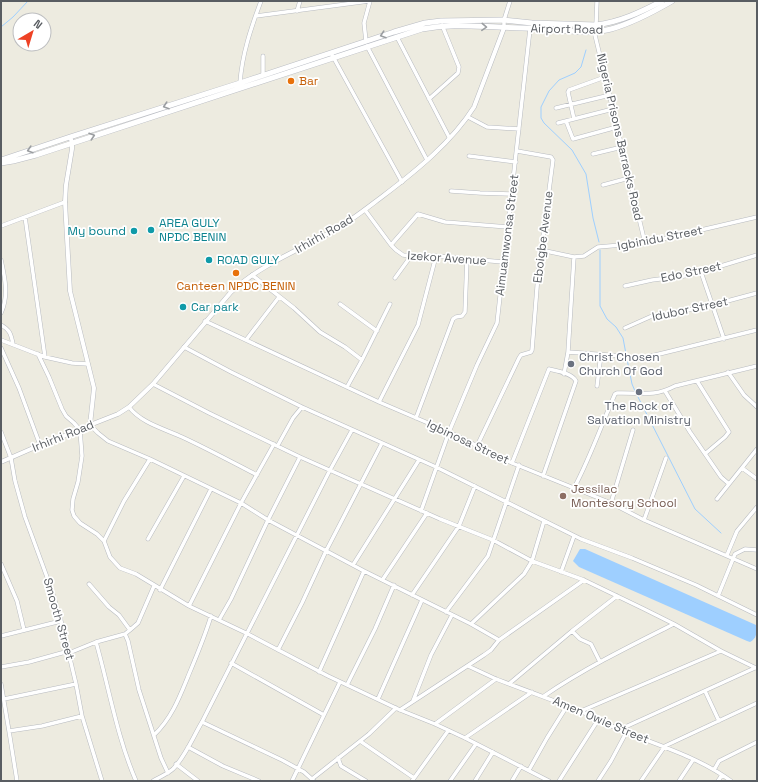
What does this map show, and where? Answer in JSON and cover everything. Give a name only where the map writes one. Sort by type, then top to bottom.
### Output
[{"type":"main road","name":"Airport Road","points":[[366,44],[425,23],[441,21],[504,20],[532,23],[607,23],[646,10],[662,1]]},
{"type":"main road","name":"Airport Road","points":[[366,44],[442,25],[594,31],[610,29],[649,14],[672,1]]},
{"type":"main road","points":[[1,163],[19,160],[243,88],[366,44]]},
{"type":"main road","points":[[1,160],[240,84],[263,75],[333,55]]},
{"type":"street","points":[[240,84],[241,68],[249,33],[261,1]]},
{"type":"street","points":[[297,11],[300,1]]},
{"type":"street","points":[[256,16],[370,1],[364,23],[366,44],[426,160]]},
{"type":"street","points":[[504,28],[504,20],[510,1]]},
{"type":"street","points":[[596,24],[597,1]]},
{"type":"street","points":[[429,99],[458,73],[458,68],[442,25]]},
{"type":"street","name":"Irhirhi Road","points":[[1,462],[118,414],[129,407],[153,384],[231,292],[252,275],[334,230],[365,210],[402,182],[468,117],[478,98],[504,28]]},
{"type":"street","name":"Aimuamwonsa Street","points":[[421,511],[449,432],[477,365],[497,323],[530,29]]},
{"type":"street","name":"Nigeria Prisons Barracks Road","points":[[594,31],[645,243]]},
{"type":"street","points":[[397,37],[449,137]]},
{"type":"street","points":[[333,55],[402,182]]},
{"type":"street","points":[[263,56],[263,75]]},
{"type":"street","points":[[574,119],[568,92],[569,90],[605,77]]},
{"type":"street","points":[[556,108],[610,95]]},
{"type":"street","points":[[558,123],[613,110]]},
{"type":"street","points":[[468,117],[488,127],[519,128]]},
{"type":"street","points":[[566,121],[572,139],[617,127]]},
{"type":"street","points":[[70,137],[72,142],[65,202],[70,291],[94,388],[90,425],[108,441],[150,459],[241,503],[268,520],[326,551],[471,624],[499,640]]},
{"type":"street","points":[[593,154],[622,147]]},
{"type":"street","name":"Eboigbe Avenue","points":[[477,446],[520,356],[531,352],[552,158],[517,151]]},
{"type":"street","points":[[469,156],[516,162]]},
{"type":"street","points":[[603,185],[630,178]]},
{"type":"street","points":[[451,191],[512,194]]},
{"type":"street","points":[[1,226],[65,202]]},
{"type":"street","name":"Izekor Avenue","points":[[365,210],[391,245],[403,255],[436,256],[503,262]]},
{"type":"street","points":[[391,245],[418,214],[445,222],[508,227]]},
{"type":"street","points":[[25,216],[45,356]]},
{"type":"street","name":"Igbinidu Street","points":[[574,257],[584,256],[598,247],[645,243],[757,217]]},
{"type":"street","points":[[541,250],[574,257],[568,352],[564,374]]},
{"type":"street","name":"Edo Street","points":[[625,286],[702,272],[757,255]]},
{"type":"street","points":[[395,278],[411,256]]},
{"type":"street","points":[[379,402],[418,325],[436,256]]},
{"type":"street","points":[[416,418],[454,319],[462,316],[465,312],[467,259]]},
{"type":"street","points":[[1,260],[6,294],[1,313]]},
{"type":"street","points":[[702,272],[724,339]]},
{"type":"street","points":[[252,275],[294,308],[320,332],[345,347],[362,360]]},
{"type":"street","name":"Idubor Street","points":[[625,328],[652,316],[713,305],[757,293]]},
{"type":"street","points":[[246,340],[279,296]]},
{"type":"street","points":[[340,304],[377,331]]},
{"type":"street","points":[[347,387],[390,304]]},
{"type":"street","name":"Igbinosa Street","points":[[206,321],[379,402],[449,432],[543,476],[611,503],[644,520],[757,569]]},
{"type":"street","points":[[1,325],[9,330],[12,344]]},
{"type":"street","points":[[568,352],[622,356],[639,359],[757,330]]},
{"type":"street","points":[[1,340],[45,356],[72,363],[88,364]]},
{"type":"street","points":[[184,347],[302,407],[436,467],[574,536],[615,553],[632,558],[696,585],[757,615]]},
{"type":"street","points":[[1,348],[19,388],[40,445]]},
{"type":"street","points":[[38,354],[62,409],[66,416],[80,430],[82,456],[78,482],[73,499],[72,510],[74,516],[80,523],[97,534],[104,541],[110,557],[120,568],[136,574],[160,590],[189,606],[246,633],[319,672],[465,738],[547,780]]},
{"type":"street","points":[[597,386],[601,354]]},
{"type":"street","points":[[574,488],[593,448],[615,394],[652,394],[665,391],[675,386],[757,366]]},
{"type":"street","points":[[512,462],[549,369],[574,378],[576,381],[543,476]]},
{"type":"street","points":[[728,372],[744,395],[757,407]]},
{"type":"street","points":[[697,381],[729,432],[706,453]]},
{"type":"street","points":[[153,384],[208,413],[276,444],[300,457],[421,511],[493,540],[532,561],[584,580],[674,624],[721,651],[757,668]]},
{"type":"street","points":[[665,391],[690,432],[706,453],[721,477],[729,484]]},
{"type":"street","points":[[129,407],[132,412],[161,428],[220,455],[257,475]]},
{"type":"street","points":[[189,606],[241,503],[276,444],[302,407]]},
{"type":"street","points":[[153,781],[168,773],[188,748],[330,470],[352,430]]},
{"type":"street","points":[[611,503],[633,430]]},
{"type":"street","name":"Smooth Street","points":[[1,432],[11,458],[15,481],[25,517],[51,588],[61,621],[82,716],[102,781]]},
{"type":"street","points":[[278,650],[326,551],[382,443]]},
{"type":"street","points":[[717,499],[757,450]]},
{"type":"street","points":[[219,620],[231,599],[268,520],[300,457]]},
{"type":"street","points":[[644,520],[666,458]]},
{"type":"street","points":[[104,541],[124,501],[150,459]]},
{"type":"street","points":[[353,565],[419,460]]},
{"type":"street","points":[[446,612],[488,556],[519,465]]},
{"type":"street","points":[[742,468],[757,479]]},
{"type":"street","points":[[148,539],[184,476]]},
{"type":"street","points":[[412,595],[459,526],[475,486]]},
{"type":"street","points":[[160,590],[211,489]]},
{"type":"street","points":[[727,555],[737,532],[757,507]]},
{"type":"street","points":[[383,579],[427,513]]},
{"type":"street","points":[[471,624],[524,574],[532,561],[544,521]]},
{"type":"street","points":[[561,572],[574,536]]},
{"type":"street","points":[[718,596],[732,558],[735,554],[742,550],[757,550]]},
{"type":"street","points":[[1,564],[17,601],[24,630]]},
{"type":"street","points":[[319,672],[364,571]]},
{"type":"street","points":[[202,722],[298,769],[313,780],[398,709],[412,702],[468,666],[491,650],[499,640],[584,580]]},
{"type":"street","points":[[89,584],[109,607],[119,615],[130,630]]},
{"type":"street","points":[[347,685],[375,629],[394,585]]},
{"type":"street","points":[[1,667],[69,652],[96,642],[125,634],[138,623],[154,586]]},
{"type":"street","points":[[510,683],[572,631],[617,596]]},
{"type":"street","points":[[378,699],[422,600]]},
{"type":"street","points":[[412,702],[431,655],[452,615]]},
{"type":"street","points":[[154,735],[164,725],[177,702],[203,642],[211,616]]},
{"type":"street","points":[[1,636],[61,621]]},
{"type":"street","points":[[544,696],[556,687],[600,662],[674,624]]},
{"type":"street","points":[[572,631],[580,639],[591,644],[600,662]]},
{"type":"street","points":[[125,634],[128,641],[139,690],[161,758],[168,773]]},
{"type":"street","points":[[96,642],[108,685],[112,708],[136,781]]},
{"type":"street","points":[[581,711],[721,651]]},
{"type":"street","points":[[231,663],[324,715]]},
{"type":"street","name":"Amen Owie Street","points":[[468,666],[581,711],[626,733],[665,746],[714,770],[731,781]]},
{"type":"street","points":[[621,730],[757,668]]},
{"type":"street","points":[[435,724],[496,678]]},
{"type":"street","points":[[292,781],[340,682]]},
{"type":"street","points":[[1,684],[17,781]]},
{"type":"street","points":[[4,699],[76,684]]},
{"type":"street","points":[[705,691],[718,721]]},
{"type":"street","points":[[465,738],[532,692]]},
{"type":"street","points":[[641,781],[665,746],[757,703]]},
{"type":"street","points":[[529,770],[567,706]]},
{"type":"street","points":[[9,731],[42,726],[82,716]]},
{"type":"street","points":[[559,781],[598,720]]},
{"type":"street","points":[[360,741],[413,780],[448,731]]},
{"type":"street","points":[[598,781],[626,733]]},
{"type":"street","points":[[714,770],[719,760],[757,742]]},
{"type":"street","points":[[450,781],[476,744]]},
{"type":"street","points":[[188,748],[223,766],[259,781]]},
{"type":"street","points":[[475,781],[493,752]]},
{"type":"street","points":[[338,758],[341,766],[366,781]]},
{"type":"street","points":[[679,781],[693,760]]},
{"type":"street","points":[[176,764],[198,781]]},
{"type":"street","points":[[512,781],[521,766]]},
{"type":"street","points":[[718,781],[722,775]]},
{"type":"water","points":[[580,549],[585,549],[756,625],[757,633],[752,641],[747,641],[579,567],[573,561]]},
{"type":"waterway","points":[[1,27],[28,1]]},
{"type":"waterway","points":[[586,50],[581,67],[575,73],[559,80],[549,91],[541,107],[541,118],[544,123],[572,150],[586,174],[593,218],[599,242]]},
{"type":"waterway","points":[[600,250],[600,306],[607,319],[616,327],[623,338],[626,354]]},
{"type":"waterway","points":[[627,359],[632,384],[635,391]]},
{"type":"waterway","points":[[638,397],[695,509],[721,533]]},
{"type":"place","name":"Bar","points":[[291,81]]},
{"type":"place","name":"AREA GULY NPDC BENIN","points":[[151,230]]},
{"type":"place","name":"My bound","points":[[134,231]]},
{"type":"place","name":"ROAD GULY","points":[[209,260]]},
{"type":"place","name":"Canteen NPDC BENIN","points":[[236,273]]},
{"type":"place","name":"Car park","points":[[183,307]]},
{"type":"place","name":"Christ Chosen Church Of God","points":[[571,364]]},
{"type":"place","name":"The Rock of Salvation Ministry","points":[[639,392]]},
{"type":"place","name":"Jessilac Montesory School","points":[[563,496]]}]
